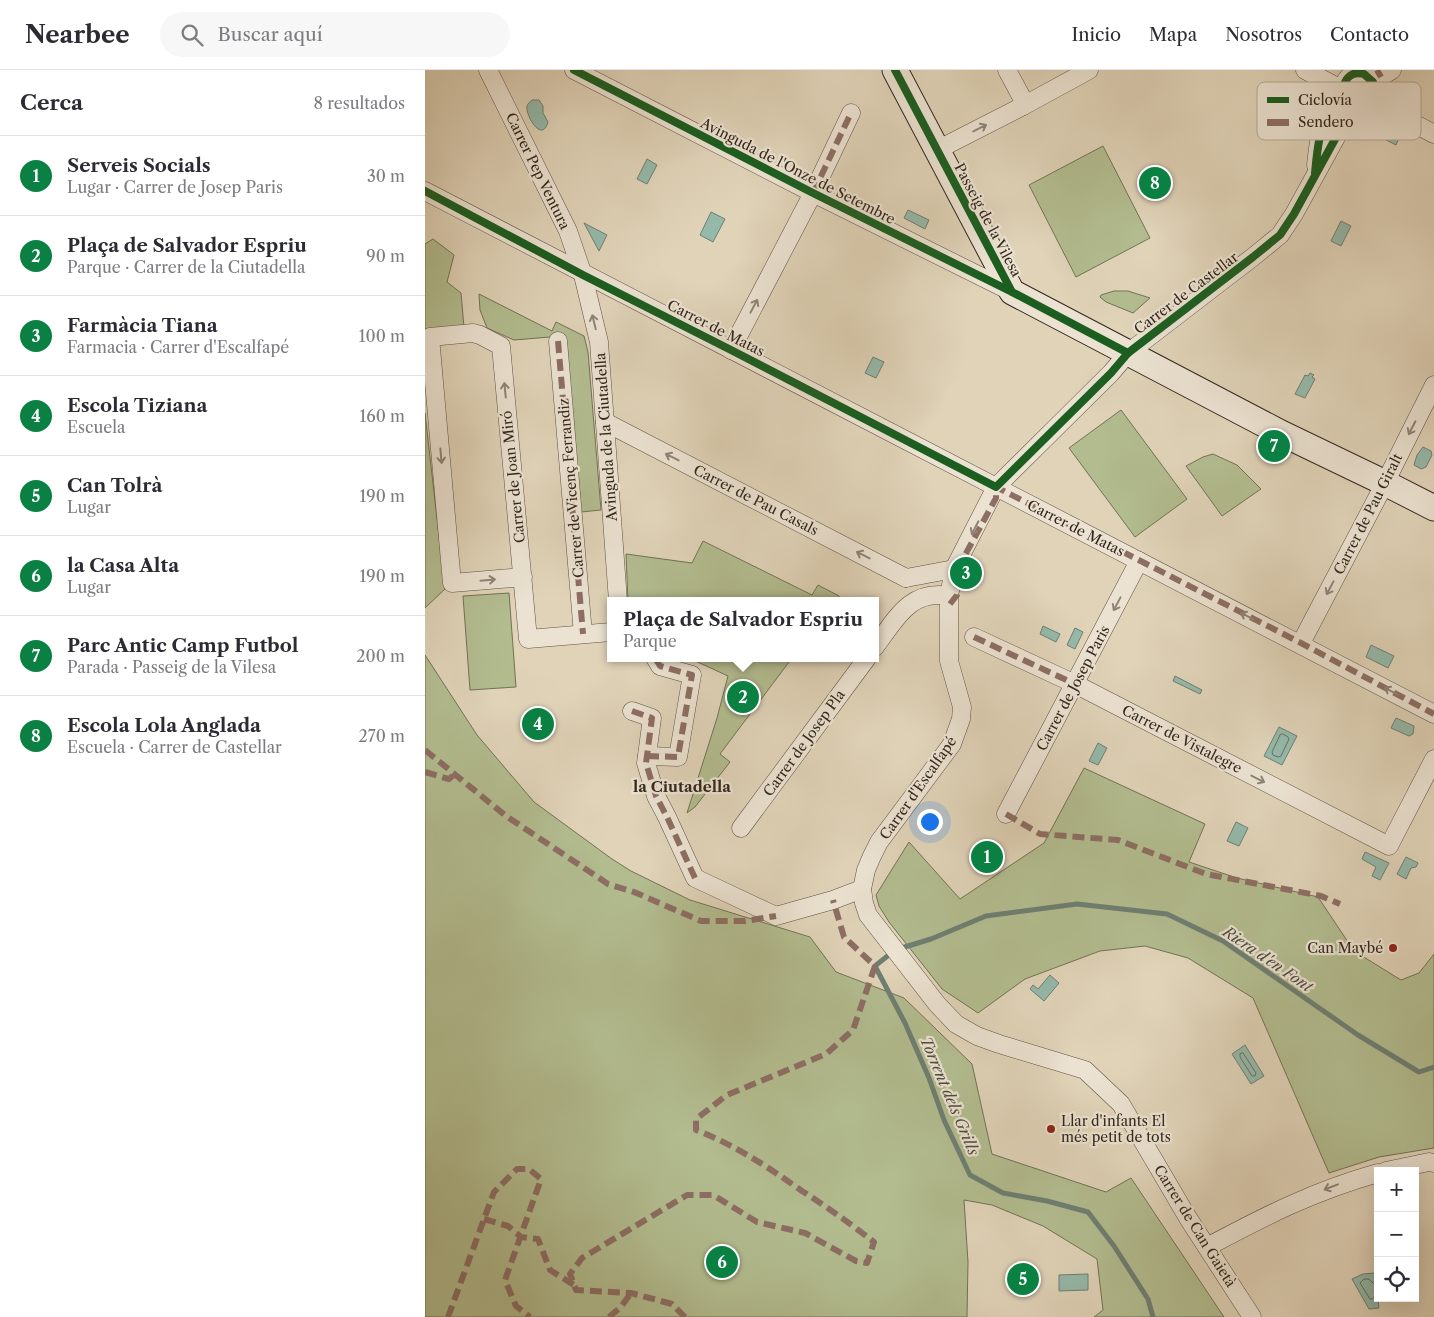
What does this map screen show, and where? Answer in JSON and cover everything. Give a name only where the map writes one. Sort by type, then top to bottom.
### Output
[{"type":"street","name":"Carrer Pep Ventura","points":[[488,70],[568,231],[583,274]]},
{"type":"street","name":"Avinguda de l'Onze de Setembre","points":[[574,70],[813,193],[1012,292]]},
{"type":"street","name":"Passeig de la Vilesa","points":[[895,70],[1012,292],[1281,433],[1434,508]]},
{"type":"street","points":[[1007,70],[1022,98],[1023,106]]},
{"type":"street","points":[[937,150],[1089,70]]},
{"type":"street","points":[[1305,70],[1337,82]]},
{"type":"street","points":[[1380,82],[1392,70]]},
{"type":"street","points":[[1351,82],[1359,72],[1364,74],[1368,82]]},
{"type":"street","points":[[731,350],[813,193],[851,113]]},
{"type":"street","points":[[1421,127],[1434,134]]},
{"type":"street","name":"Carrer de Castellar","points":[[996,487],[1111,373],[1128,352],[1272,242],[1286,228],[1334,140]]},
{"type":"street","name":"Carrer de Matas","points":[[425,191],[1301,643],[1434,714]]},
{"type":"street","name":"Avinguda de la Ciutadella","points":[[583,274],[599,342],[619,597]]},
{"type":"street","name":"Carrer de Joan Miró","points":[[523,578],[452,583],[430,338],[473,333],[501,346],[523,578],[528,639],[583,634]]},
{"type":"street","name":"Carrer de Vicenç Ferrandiz","points":[[558,341],[583,634]]},
{"type":"street","name":"Carrer de Pau Giralt","points":[[1301,643],[1385,483],[1434,384]]},
{"type":"street","name":"Carrer de Pau Casals","points":[[605,422],[917,576]]},
{"type":"street","name":"Carrer d'Escalfapé","points":[[862,889],[866,870],[879,842],[952,744],[957,732],[962,707],[949,661],[949,596],[954,569],[996,487]]},
{"type":"street","name":"Carrer de Josep Paris","points":[[1006,814],[1139,561]]},
{"type":"street","points":[[912,603],[908,589],[917,576],[954,569]]},
{"type":"street","points":[[879,642],[912,603],[943,595],[949,596],[947,588],[943,584],[917,576]]},
{"type":"street","points":[[583,634],[607,632]]},
{"type":"street","name":"Carrer de Vistalegre","points":[[973,637],[1075,684],[1389,846],[1434,759]]},
{"type":"street","points":[[647,756],[678,758],[692,675],[660,666],[658,662]]},
{"type":"street","name":"Carrer de Josep Pla","points":[[741,828],[864,662]]},
{"type":"street","points":[[632,712],[652,718],[646,763],[656,796],[695,878],[776,916],[833,900],[862,889]]},
{"type":"street","name":"Carrer de Can Gaietà","points":[[862,889],[868,914],[937,1004],[956,1024],[977,1036],[1085,1070],[1121,1104],[1207,1247],[1252,1317]]},
{"type":"street","points":[[1405,1167],[1429,1162],[1434,1163]]},
{"type":"street","points":[[1207,1247],[1267,1214],[1300,1199],[1345,1182],[1374,1174]]},
{"type":"shaded area","points":[[1103,146],[1150,238],[1076,277],[1029,185]]},
{"type":"shaded area","points":[[433,239],[454,255],[447,282],[461,293],[464,327],[425,332],[425,244]]},
{"type":"shaded area","points":[[1114,291],[1128,291],[1150,298],[1133,313],[1106,302],[1100,297]]},
{"type":"shaded area","points":[[479,294],[552,331],[556,322],[584,336],[588,352],[601,510],[581,512],[562,336],[514,340],[487,328],[480,310]]},
{"type":"shaded area","points":[[1121,410],[1187,499],[1135,537],[1069,448]]},
{"type":"shaded area","points":[[425,413],[445,589],[425,608]]},
{"type":"shaded area","points":[[1213,454],[1237,465],[1261,489],[1222,516],[1186,466]]},
{"type":"shaded area","points":[[703,541],[812,595],[818,585],[839,597],[628,597],[626,554],[692,563]]},
{"type":"shaded area","points":[[509,593],[516,687],[470,690],[463,596]]},
{"type":"shaded area","points":[[425,655],[477,735],[534,802],[612,859],[631,871],[690,900],[810,937],[836,972],[904,998],[972,1064],[992,1154],[1106,1192],[1131,1178],[1224,1317],[1094,1317],[1103,1310],[1097,1259],[1043,1226],[992,1205],[964,1200],[968,1262],[967,1317],[425,1317]]},
{"type":"shaded area","points":[[698,662],[789,662],[720,754],[730,762],[695,807],[687,813],[717,718],[728,676]]},
{"type":"shaded area","points":[[1084,768],[1205,824],[1189,862],[1237,878],[1318,897],[1354,951],[1401,980],[1419,973],[1434,954],[1434,1148],[1379,1157],[1329,1173],[1253,998],[1188,958],[1145,946],[1100,951],[1025,979],[978,1013],[942,989],[889,922],[879,906],[876,895],[909,842],[960,899],[1044,843]]},
{"type":"water","points":[[532,100],[539,100],[543,106],[543,113],[548,122],[542,130],[538,129],[531,121],[527,110],[528,103]]},
{"type":"water","points":[[1386,140],[1398,140],[1396,145]]},
{"type":"water","points":[[647,159],[657,165],[647,184],[637,179]]},
{"type":"water","points":[[908,210],[929,220],[925,229],[904,218]]},
{"type":"water","points":[[711,212],[725,219],[713,242],[700,235]]},
{"type":"water","points":[[1341,221],[1351,226],[1341,246],[1331,241]]},
{"type":"water","points":[[584,223],[607,235],[599,251]]},
{"type":"water","points":[[873,357],[884,362],[876,378],[865,373]]},
{"type":"water","points":[[1310,373],[1314,375],[1312,377],[1315,379],[1305,398],[1295,394],[1305,375],[1308,376]]},
{"type":"water","points":[[1423,447],[1431,451],[1432,455],[1426,467],[1421,469],[1414,465],[1417,455]]},
{"type":"water","points":[[1043,626],[1060,634],[1056,642],[1040,634]]},
{"type":"water","points":[[1075,628],[1083,632],[1075,649],[1067,645]]},
{"type":"water","points":[[1371,645],[1394,656],[1388,668],[1366,657]]},
{"type":"water","points":[[1175,676],[1202,690],[1200,694],[1173,681]]},
{"type":"water","points":[[1396,718],[1414,726],[1413,734],[1409,736],[1391,728]]},
{"type":"water","points":[[1279,727],[1297,736],[1282,765],[1264,756]]},
{"type":"water","points":[[1098,743],[1107,748],[1098,765],[1089,761]]},
{"type":"water","points":[[1236,822],[1248,828],[1239,846],[1227,841]]},
{"type":"water","points":[[1365,852],[1389,863],[1380,880],[1372,876],[1376,867],[1362,859]]},
{"type":"water","points":[[1406,857],[1418,863],[1416,867],[1411,868],[1406,879],[1397,874]]},
{"type":"water","points":[[1050,975],[1059,983],[1044,1001],[1030,989],[1033,985],[1038,989]]},
{"type":"water","points":[[1245,1045],[1264,1076],[1251,1084],[1232,1054]]},
{"type":"water","points":[[1374,1273],[1374,1302],[1378,1302],[1379,1308],[1369,1309],[1352,1279],[1363,1274]]},
{"type":"water","points":[[1088,1274],[1088,1290],[1059,1291],[1059,1275]]},
{"type":"waterway","name":"Riera d'en Font","points":[[1153,1317],[1148,1299],[1114,1246],[1088,1212],[1047,1201],[1003,1193],[970,1175],[944,1120],[929,1078],[905,1023],[875,966],[895,950],[931,939],[986,916],[1077,904],[1167,914],[1223,941],[1358,1035],[1419,1072],[1434,1067]]},
{"type":"marked path","points":[[1377,70],[1381,77]]},
{"type":"marked path","points":[[813,193],[851,113]]},
{"type":"marked path","points":[[558,341],[583,634]]},
{"type":"marked path","points":[[950,604],[957,595],[964,557],[996,498],[996,487],[1301,643],[1434,714]]},
{"type":"marked path","points":[[974,637],[1075,684]]},
{"type":"marked path","points":[[647,756],[678,757],[692,675],[660,666],[658,662]]},
{"type":"marked path","points":[[632,711],[652,718],[646,763],[656,796],[695,878]]},
{"type":"marked path","points":[[425,750],[506,816],[608,884],[634,892],[701,921],[745,921],[776,916]]},
{"type":"marked path","points":[[425,772],[449,779],[455,774]]},
{"type":"marked path","points":[[1006,814],[1040,834],[1118,840],[1206,874],[1321,896],[1340,904]]},
{"type":"marked path","points":[[685,1317],[672,1304],[631,1293],[576,1290],[570,1274],[582,1258],[687,1195],[713,1195],[757,1222],[805,1233],[856,1261],[867,1263],[874,1242],[830,1209],[764,1165],[724,1142],[696,1130],[696,1119],[727,1095],[826,1054],[853,1030],[875,966],[844,937],[833,900]]},
{"type":"marked path","points":[[448,1317],[494,1192],[517,1169],[529,1169],[541,1179],[505,1280],[516,1306],[530,1317]]},
{"type":"marked path","points":[[484,1219],[508,1226],[521,1237],[538,1239],[550,1270],[574,1285]]},
{"type":"marked path","points":[[609,1317],[621,1307],[631,1293]]},
{"type":"cycle path","points":[[574,70],[813,193],[1012,292]]},
{"type":"cycle path","points":[[895,70],[1012,292],[1128,353]]},
{"type":"cycle path","points":[[1346,82],[1351,75],[1359,73],[1364,74],[1373,82]]},
{"type":"cycle path","points":[[1315,173],[1319,140]]},
{"type":"cycle path","points":[[425,191],[583,275],[996,487],[1111,373],[1128,353],[1280,235],[1294,214],[1335,140]]},
{"type":"place","name":"Escola Lola Anglada","points":[[1155,183]]},
{"type":"place","name":"Parc Antic Camp Futbol","points":[[1274,446]]},
{"type":"place","name":"Farmàcia Tiana","points":[[966,573]]},
{"type":"place","name":"Plaça de Salvador Espriu","points":[[743,697]]},
{"type":"place","name":"Escola Tiziana","points":[[538,724]]},
{"type":"place","name":"Serveis Socials","points":[[987,857]]},
{"type":"place","name":"Can Maybé","points":[[1393,948]]},
{"type":"place","name":"Llar d'infants El més petit de tots","points":[[1051,1129]]},
{"type":"place","name":"la Casa Alta","points":[[722,1262]]},
{"type":"place","name":"Can Tolrà","points":[[1023,1279]]},
{"type":"district","name":"la Ciutadella","points":[[682,786]]},
{"type":"water label","name":"Torrent dels Grills","points":[[950,1096]]}]
